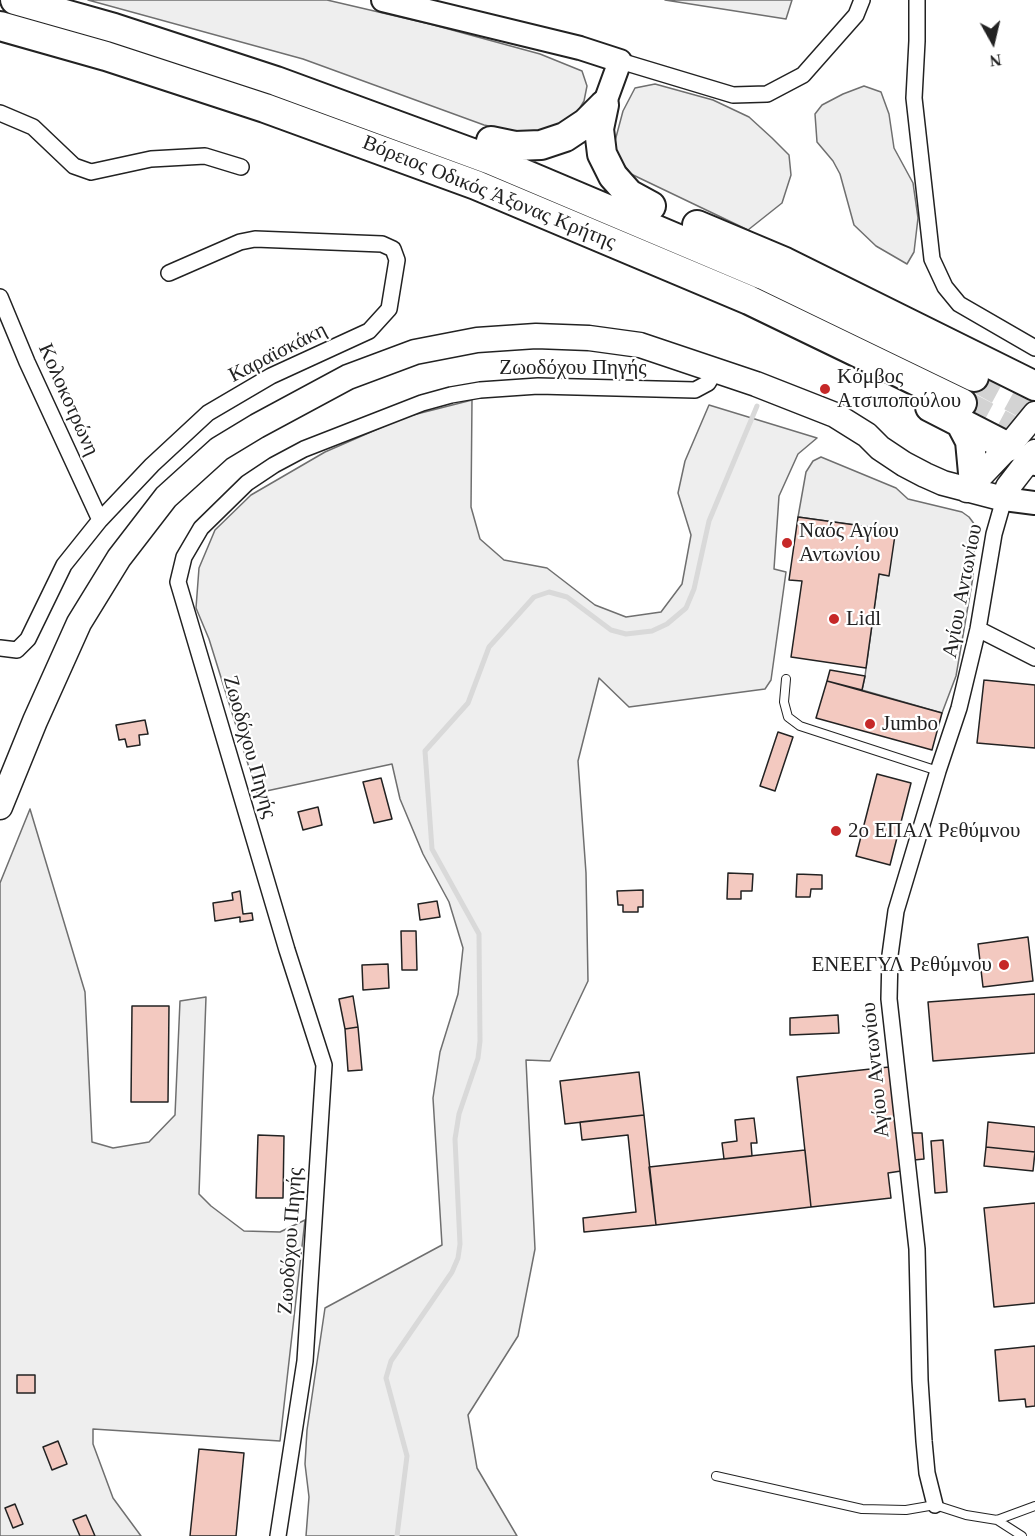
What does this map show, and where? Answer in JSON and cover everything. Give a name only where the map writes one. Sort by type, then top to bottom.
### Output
[{"type":"highway","name":"Βόρειος Οδικός Άξονας Κρήτης","points":[[15,0],[114,28],[361,111],[540,180],[986,372]]},
{"type":"highway","points":[[0,26],[106,56],[189,97],[427,184],[625,264],[961,413],[1029,459]]},
{"type":"highway","points":[[114,28],[208,45],[280,66],[421,114],[491,141],[785,262],[986,372],[1035,386]]},
{"type":"highway","points":[[491,141],[515,146],[541,145],[565,137],[586,123],[604,105]]},
{"type":"highway","points":[[604,105],[599,129],[602,154],[612,176],[629,194],[651,206]]},
{"type":"highway","points":[[986,372],[1035,381]]},
{"type":"highway","points":[[961,413],[970,441],[971,487]]},
{"type":"main road","points":[[0,807],[79,623],[119,558],[166,497],[219,449],[348,377],[415,352],[477,340],[536,336],[589,338],[640,345],[756,384],[835,415],[867,435],[904,464],[942,483],[971,487],[1004,499],[1008,487],[1029,459],[1035,414]]},
{"type":"main road","points":[[971,487],[1029,459]]},
{"type":"street","points":[[383,0],[580,48],[733,95],[767,94],[802,75],[856,15],[862,0]]},
{"type":"street","points":[[917,0],[914,98],[932,259],[945,287],[959,304],[1035,348]]},
{"type":"street","points":[[604,105],[620,62]]},
{"type":"street","points":[[0,113],[33,127],[74,166],[91,172],[151,159],[205,156],[241,167]]},
{"type":"street","name":"Καραϊσκάκη","points":[[0,648],[17,650],[28,639],[64,565],[100,520],[152,465],[208,413],[271,376],[369,332],[389,309],[397,260],[393,249],[382,244],[255,239],[240,242],[169,273]]},
{"type":"street","name":"Κολοκοτρώνη","points":[[0,297],[27,362],[100,520]]},
{"type":"street","name":"Ζωοδόχου Πηγής","points":[[278,1536],[304,1361],[324,1065],[287,950],[178,582],[184,557],[201,528],[247,483],[274,465],[323,441],[422,403],[480,390],[538,386],[695,390],[708,383],[715,371]]},
{"type":"street","points":[[1004,499],[1035,503]]},
{"type":"street","name":"Αγίου Αντωνίου","points":[[935,1506],[927,1473],[924,1441],[917,1249],[889,999],[890,955],[896,911],[959,708],[978,629],[994,534],[1004,499]]},
{"type":"street","points":[[978,629],[1035,658]]},
{"type":"lane","points":[[786,679],[784,702],[788,717],[800,726],[938,771]]},
{"type":"lane","points":[[716,1476],[862,1509],[906,1510],[935,1506],[966,1515],[997,1520],[1022,1536]]},
{"type":"lane","points":[[997,1520],[1035,1506]]},
{"type":"shaded area","points":[[88,0],[327,0],[430,24],[540,54],[582,71],[587,86],[584,101],[575,116],[560,126],[527,134],[484,125],[303,59]]},
{"type":"shaded area","points":[[665,0],[792,0],[786,19]]},
{"type":"shaded area","points":[[655,84],[713,100],[749,117],[772,138],[789,155],[791,175],[782,203],[748,230],[631,174],[617,156],[615,141],[623,111],[635,88]]},
{"type":"shaded area","points":[[864,86],[881,92],[889,114],[894,148],[913,183],[918,218],[914,252],[907,264],[876,246],[854,225],[840,174],[833,161],[817,142],[815,114],[822,105]]},
{"type":"shaded area","points":[[472,400],[471,507],[480,539],[504,560],[547,568],[595,605],[626,617],[661,612],[682,584],[691,535],[678,493],[685,461],[709,405],[817,438],[798,454],[779,496],[774,569],[786,572],[771,680],[765,689],[629,707],[599,678],[578,761],[586,873],[588,981],[550,1061],[526,1060],[535,1249],[518,1336],[468,1415],[477,1468],[517,1536],[306,1536],[309,1497],[305,1464],[307,1430],[325,1308],[442,1245],[433,1098],[440,1052],[458,994],[463,948],[449,902],[423,854],[400,799],[392,764],[257,793],[209,639],[196,608],[199,568],[215,530],[251,495],[325,452],[405,417]]},
{"type":"shaded area","points":[[821,457],[896,488],[908,499],[962,512],[975,525],[973,577],[956,676],[942,713],[862,690],[879,574],[888,575],[884,529],[798,517],[806,472],[813,461]]},
{"type":"shaded area","points":[[30,809],[85,992],[92,1142],[113,1148],[149,1142],[175,1115],[180,1001],[206,997],[199,1194],[244,1231],[280,1232],[305,1220],[280,1441],[93,1429],[93,1444],[113,1498],[141,1536],[0,1536],[0,883]]},
{"type":"building","name":"Lidl","points":[[798,517],[884,529],[883,533],[895,535],[889,576],[879,574],[866,668],[791,657],[802,581],[789,580]]},
{"type":"building","points":[[830,670],[865,676],[862,690],[827,681]]},
{"type":"building","points":[[984,680],[1035,685],[1035,748],[977,743]]},
{"type":"building","points":[[827,681],[942,713],[932,750],[816,718]]},
{"type":"building","points":[[145,720],[148,734],[139,735],[140,745],[127,747],[125,739],[119,740],[116,725]]},
{"type":"building","points":[[778,732],[793,737],[775,791],[760,786]]},
{"type":"building","points":[[877,774],[911,783],[890,865],[856,856]]},
{"type":"building","points":[[381,778],[392,819],[374,823],[363,782]]},
{"type":"building","points":[[318,807],[322,825],[303,830],[298,812]]},
{"type":"building","points":[[728,873],[753,874],[752,891],[741,891],[741,899],[727,899]]},
{"type":"building","points":[[797,874],[822,875],[822,889],[811,889],[810,897],[796,897]]},
{"type":"building","points":[[643,890],[643,907],[638,907],[638,912],[623,912],[623,905],[618,905],[617,891]]},
{"type":"building","points":[[240,891],[243,914],[252,913],[253,920],[240,922],[240,917],[215,921],[213,903],[233,900],[232,893]]},
{"type":"building","points":[[437,901],[440,917],[420,920],[418,904]]},
{"type":"building","points":[[401,931],[416,931],[417,970],[402,970]]},
{"type":"building","name":"ΕΝΕΕΓΥΛ Ρεθύμνου","points":[[1028,937],[1033,981],[983,987],[978,944]]},
{"type":"building","points":[[388,964],[389,988],[363,990],[362,965]]},
{"type":"building","points":[[1035,994],[1035,1053],[933,1061],[928,1002]]},
{"type":"building","points":[[353,996],[358,1027],[345,1029],[339,999]]},
{"type":"building","points":[[132,1006],[169,1006],[168,1102],[131,1102]]},
{"type":"building","points":[[838,1015],[839,1033],[790,1035],[790,1018]]},
{"type":"building","points":[[358,1027],[362,1070],[348,1071],[345,1029]]},
{"type":"building","points":[[889,1067],[901,1171],[888,1173],[891,1198],[811,1207],[797,1077]]},
{"type":"building","points":[[639,1072],[644,1115],[565,1124],[560,1081]]},
{"type":"building","points":[[644,1115],[656,1225],[584,1232],[583,1218],[636,1212],[628,1135],[582,1140],[580,1122]]},
{"type":"building","points":[[754,1118],[757,1143],[751,1143],[752,1156],[724,1159],[722,1143],[737,1141],[735,1120]]},
{"type":"building","points":[[988,1122],[1035,1127],[1035,1152],[986,1147]]},
{"type":"building","points":[[912,1133],[922,1133],[924,1159],[914,1160]]},
{"type":"building","points":[[258,1135],[284,1136],[283,1198],[256,1198]]},
{"type":"building","points":[[943,1140],[947,1192],[935,1193],[931,1141]]},
{"type":"building","points":[[986,1147],[1035,1152],[1033,1171],[984,1166]]},
{"type":"building","points":[[805,1150],[811,1207],[656,1225],[649,1167]]},
{"type":"building","points":[[1035,1203],[1035,1303],[994,1307],[984,1208]]},
{"type":"building","points":[[1035,1346],[1035,1406],[1026,1407],[1025,1399],[999,1401],[995,1350]]},
{"type":"building","points":[[17,1375],[35,1375],[35,1393],[17,1393]]},
{"type":"building","points":[[58,1441],[67,1464],[52,1470],[43,1447]]},
{"type":"building","points":[[199,1449],[244,1453],[236,1536],[190,1536]]},
{"type":"building","points":[[15,1504],[23,1524],[13,1528],[5,1508]]},
{"type":"building","points":[[86,1515],[95,1536],[80,1536],[73,1520]]},
{"type":"waterway","points":[[397,1536],[407,1456],[386,1378],[391,1361],[452,1272],[458,1258],[460,1244],[455,1139],[459,1114],[478,1058],[480,1041],[479,934],[432,849],[425,751],[468,703],[489,647],[534,597],[549,592],[567,597],[611,630],[626,634],[652,631],[667,624],[686,608],[694,589],[709,521],[757,406]]},
{"type":"tunnel","points":[[974,377],[1035,410]]},
{"type":"tunnel","points":[[962,403],[1035,442]]},
{"type":"place","name":"Κόμβος Ατσιποπούλου","points":[[825,389]]},
{"type":"place","name":"Ναός Αγίου Αντωνίου","points":[[787,543]]},
{"type":"place","name":"Lidl","points":[[834,619]]},
{"type":"place","name":"Jumbo","points":[[870,724]]},
{"type":"place","name":"2ο ΕΠΑΛ Ρεθύμνου","points":[[836,831]]},
{"type":"place","name":"ΕΝΕΕΓΥΛ Ρεθύμνου","points":[[1004,965]]}]
